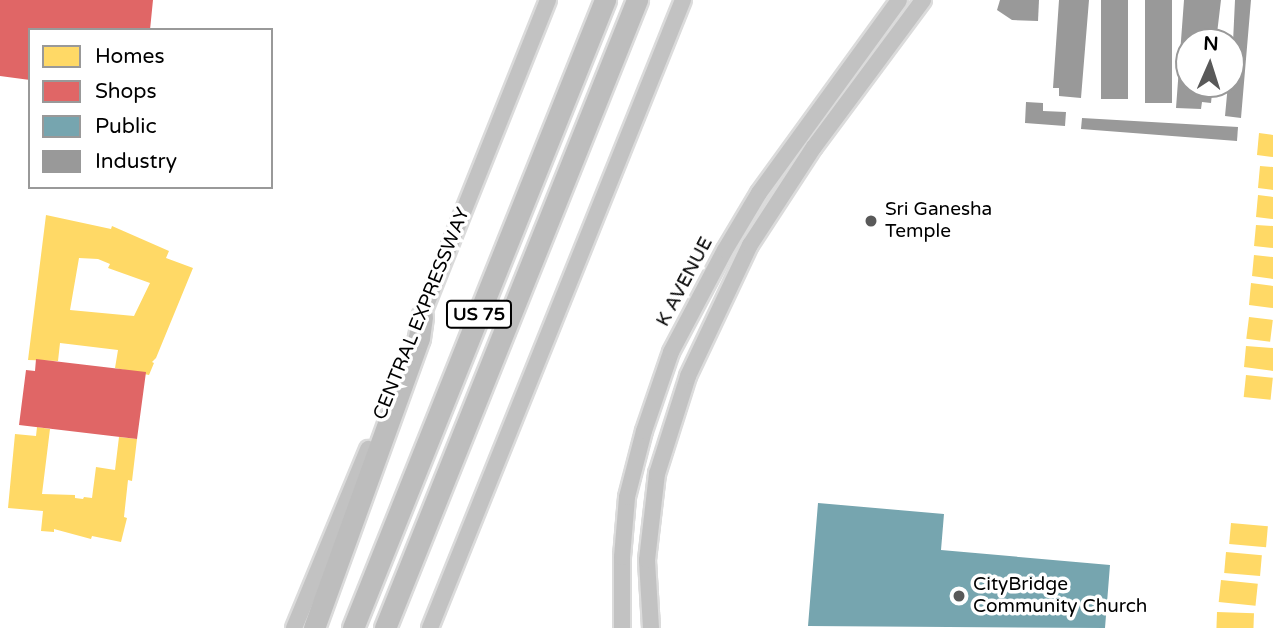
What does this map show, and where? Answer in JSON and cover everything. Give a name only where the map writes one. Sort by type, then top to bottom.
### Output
[{"type":"highway","name":"US 75","points":[[353,628],[605,0]]},
{"type":"highway","name":"US 75","points":[[385,628],[637,0]]},
{"type":"highway","points":[[314,628],[419,338],[422,316]]},
{"type":"main road","name":"CENTRAL EXPRESSWAY","points":[[294,628],[548,0]]},
{"type":"main road","points":[[430,628],[683,0]]},
{"type":"main road","name":"K AVENUE","points":[[622,628],[623,530],[632,468],[671,352],[725,250],[795,141],[899,0]]},
{"type":"main road","points":[[651,628],[648,560],[657,474],[688,376],[750,245],[814,147],[923,0]]},
{"type":"main road","points":[[632,468],[657,474]]},
{"type":"building: Homes","points":[[1259,133],[1273,135],[1273,157],[1257,155]]},
{"type":"building: Homes","points":[[1260,166],[1273,167],[1273,190],[1258,188]]},
{"type":"building: Homes","points":[[1258,195],[1273,197],[1273,219],[1256,217]]},
{"type":"building: Homes","points":[[46,215],[111,229],[112,226],[169,251],[166,258],[193,268],[152,362],[154,363],[149,375],[115,368],[118,350],[60,343],[58,361],[28,360]],"holes":[[[79,258],[98,259],[110,264],[108,268],[150,283],[134,316],[70,310]]]},
{"type":"building: Homes","points":[[1256,225],[1273,226],[1273,248],[1254,246]]},
{"type":"building: Homes","points":[[1254,255],[1273,257],[1273,279],[1252,276]]},
{"type":"building: Homes","points":[[1251,283],[1273,286],[1273,308],[1249,305]]},
{"type":"building: Homes","points":[[1249,317],[1273,320],[1270,342],[1246,339]]},
{"type":"building: Homes","points":[[1246,346],[1273,348],[1273,371],[1244,367]]},
{"type":"building: Homes","points":[[1246,375],[1273,378],[1271,400],[1244,397]]},
{"type":"building: Homes","points":[[37,427],[50,429],[42,494],[75,495],[75,498],[83,499],[92,498],[96,467],[115,470],[119,437],[137,439],[132,481],[128,480],[124,517],[127,518],[121,542],[92,536],[91,539],[54,529],[54,532],[41,531],[43,511],[8,508],[15,434],[36,436]]},
{"type":"building: Homes","points":[[1231,523],[1268,526],[1266,547],[1229,544]]},
{"type":"building: Homes","points":[[1226,552],[1262,555],[1260,576],[1224,573]]},
{"type":"building: Homes","points":[[1221,580],[1258,584],[1255,606],[1219,602]]},
{"type":"building: Homes","points":[[1217,612],[1254,613],[1253,628],[1216,628]]},
{"type":"building: Shops","points":[[0,0],[153,0],[150,28],[28,28],[28,80],[0,76]]},
{"type":"building: Shops","points":[[36,359],[146,372],[137,439],[19,425],[26,370],[35,371]]},
{"type":"building: Public","name":"CityBridge Community Church","points":[[818,503],[944,514],[941,550],[1110,565],[1105,628],[808,626]]},
{"type":"building: Industry","points":[[1000,0],[1039,0],[1038,21],[1012,20],[997,10]]},
{"type":"building: Industry","points":[[1059,0],[1089,0],[1081,98],[1059,96],[1059,88],[1053,88]]},
{"type":"building: Industry","points":[[1101,0],[1128,0],[1128,99],[1101,99]]},
{"type":"building: Industry","points":[[1145,0],[1172,0],[1172,103],[1145,103]]},
{"type":"building: Industry","points":[[1184,0],[1221,0],[1218,28],[1182,28]]},
{"type":"building: Industry","points":[[1235,0],[1251,0],[1245,71],[1245,28],[1234,28]]},
{"type":"building: Industry","points":[[1177,98],[1212,98],[1211,103],[1202,102],[1201,109],[1176,108]]},
{"type":"building: Industry","points":[[1227,98],[1243,98],[1241,118],[1225,116]]},
{"type":"building: Industry","points":[[1026,102],[1043,103],[1043,111],[1066,112],[1065,126],[1025,123]]},
{"type":"building: Industry","points":[[1082,118],[1238,127],[1237,141],[1081,129]]},
{"type":"place","name":"Sri Ganesha Temple","points":[[871,221]]},
{"type":"place","name":"CityBridge Community Church","points":[[959,596]]}]
